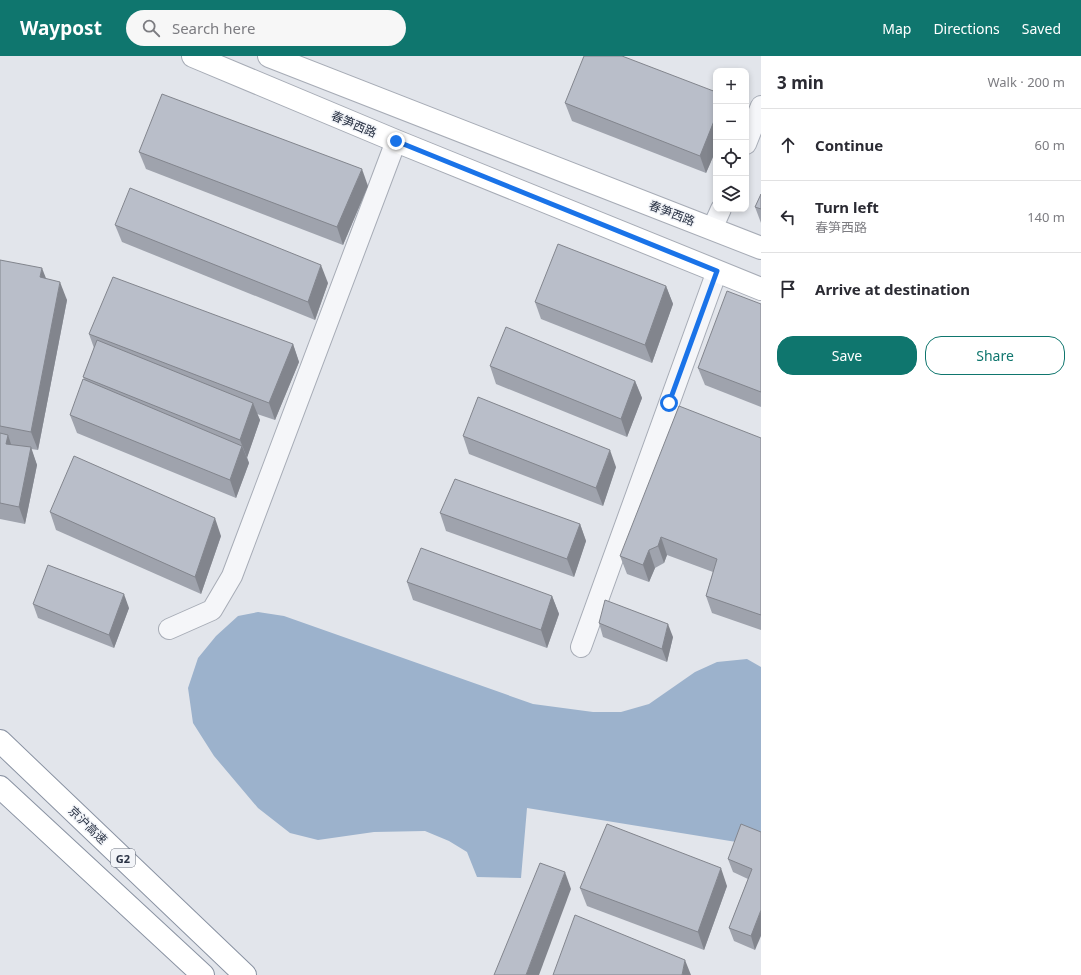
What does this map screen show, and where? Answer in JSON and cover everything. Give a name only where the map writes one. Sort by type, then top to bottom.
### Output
[{"type":"main road","name":"春笋西路","points":[[193,56],[396,141],[761,288]]},
{"type":"main road","name":"春笋西路","points":[[269,56],[761,248]]},
{"type":"main road","name":"京沪高速","points":[[0,741],[245,975]]},
{"type":"main road","name":"G2","points":[[0,787],[203,975]]},
{"type":"street","points":[[748,140],[761,106]]},
{"type":"street","points":[[169,629],[212,610],[232,576],[396,141]]},
{"type":"street","points":[[712,229],[719,212]]},
{"type":"street","points":[[581,647],[676,406],[717,271]]},
{"type":"water","points":[[258,612],[284,616],[533,704],[593,712],[621,712],[649,704],[695,672],[717,662],[747,659],[761,667],[761,846],[527,808],[521,878],[477,877],[467,852],[449,841],[425,831],[374,832],[318,840],[290,833],[258,808],[214,756],[193,723],[188,688],[198,658],[216,636],[238,616]]},
{"type":"building","points":[[584,56],[622,56],[713,91],[713,124],[700,156],[565,103]]},
{"type":"building","points":[[162,94],[362,169],[337,227],[139,152]]},
{"type":"building","points":[[130,188],[321,265],[308,302],[115,225]]},
{"type":"building","points":[[761,194],[761,209],[755,207]]},
{"type":"building","points":[[558,244],[666,286],[645,345],[535,302]]},
{"type":"building","points":[[0,260],[42,268],[40,277],[60,282],[31,432],[0,426]]},
{"type":"building","points":[[113,277],[293,344],[269,403],[89,334]]},
{"type":"building","points":[[727,291],[761,304],[761,392],[698,368]]},
{"type":"building","points":[[506,327],[635,381],[621,419],[490,366]]},
{"type":"building","points":[[97,340],[253,403],[240,440],[83,377]]},
{"type":"building","points":[[83,379],[242,446],[230,480],[70,415]]},
{"type":"building","points":[[478,397],[610,450],[596,488],[463,436]]},
{"type":"building","points":[[679,406],[761,438],[761,615],[706,596],[717,559],[661,537],[658,546],[649,550],[643,565],[620,556]]},
{"type":"building","points":[[0,433],[8,435],[6,444],[31,447],[19,507],[0,503]]},
{"type":"building","points":[[74,456],[215,518],[195,577],[50,512]]},
{"type":"building","points":[[455,479],[580,524],[567,559],[440,513]]},
{"type":"building","points":[[421,548],[552,596],[541,630],[407,582]]},
{"type":"building","points":[[48,565],[124,594],[109,635],[33,604]]},
{"type":"building","points":[[605,600],[668,624],[662,649],[599,623]]},
{"type":"building","points":[[607,824],[721,868],[698,932],[580,888]]},
{"type":"building","points":[[741,824],[761,832],[761,910],[751,936],[729,928],[752,869],[728,859]]},
{"type":"building","points":[[540,863],[565,872],[526,975],[494,975]]},
{"type":"building","points":[[575,915],[685,960],[682,975],[553,975]]},
{"type":"route","points":[[396,141],[717,271],[669,403]]}]
